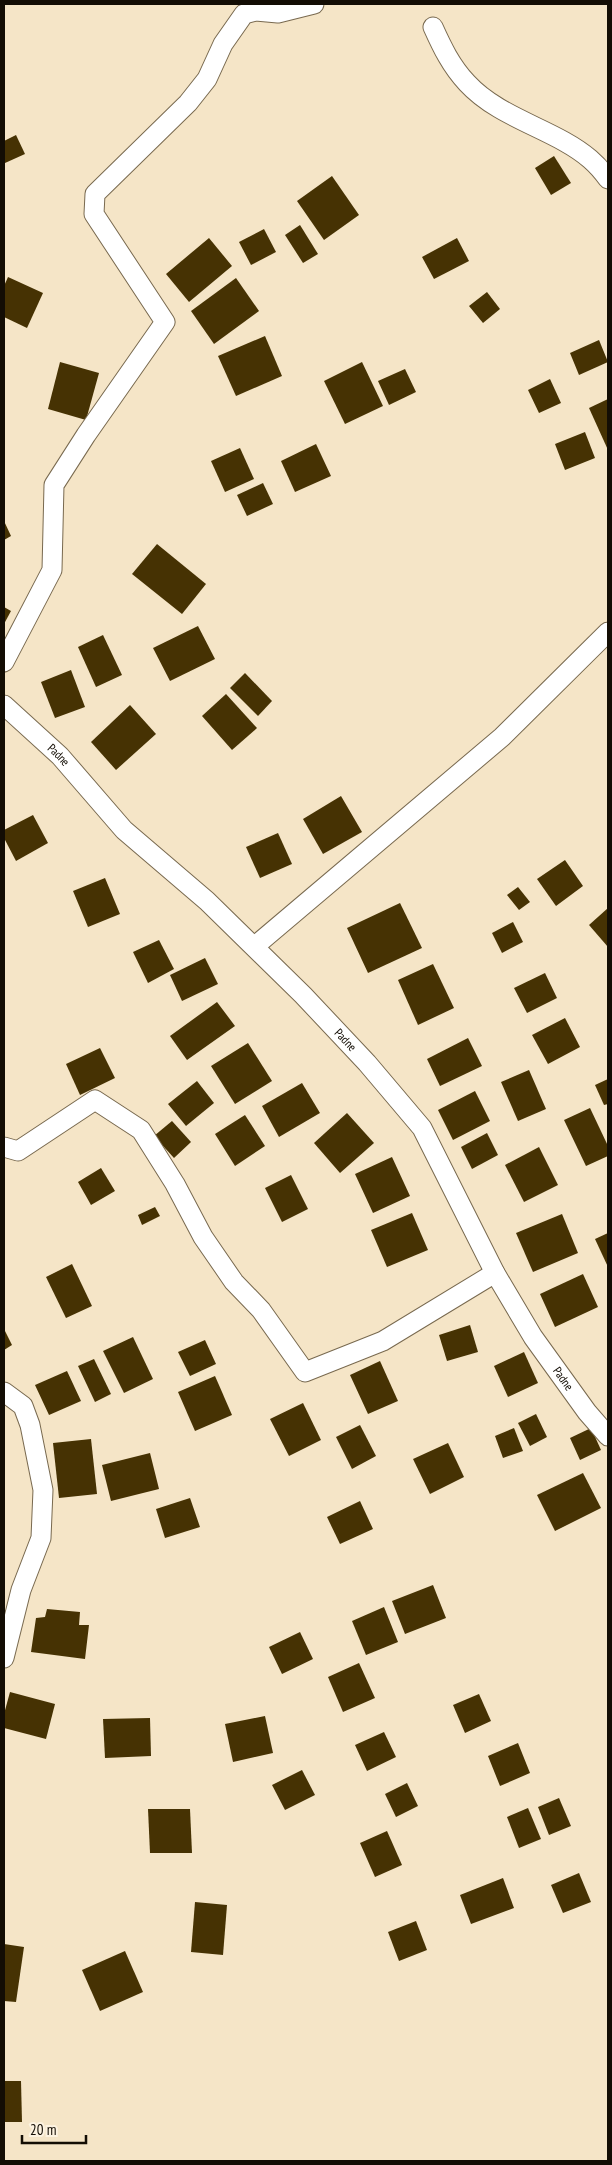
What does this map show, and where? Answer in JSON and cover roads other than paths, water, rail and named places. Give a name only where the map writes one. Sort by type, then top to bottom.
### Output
[{"type":"street","points":[[4,662],[52,570],[54,486],[86,435],[165,322],[94,214],[95,194],[193,97],[207,79],[223,44],[244,14],[256,11],[278,13],[314,4]]},
{"type":"street","points":[[433,27],[446,56],[467,84],[520,121],[570,145],[591,159],[608,179]]},
{"type":"street","points":[[255,946],[502,737],[608,632]]},
{"type":"street","name":"Padne","points":[[4,705],[60,756],[124,830],[207,901],[255,946],[367,1063],[422,1128],[495,1274],[533,1337],[586,1412],[608,1436]]},
{"type":"street","points":[[4,1147],[18,1151],[95,1100],[141,1130],[176,1184],[203,1237],[234,1282],[261,1310],[305,1372],[382,1341],[495,1274]]},
{"type":"street","points":[[4,1392],[23,1406],[30,1425],[43,1490],[41,1538],[21,1590],[4,1658]]}]
